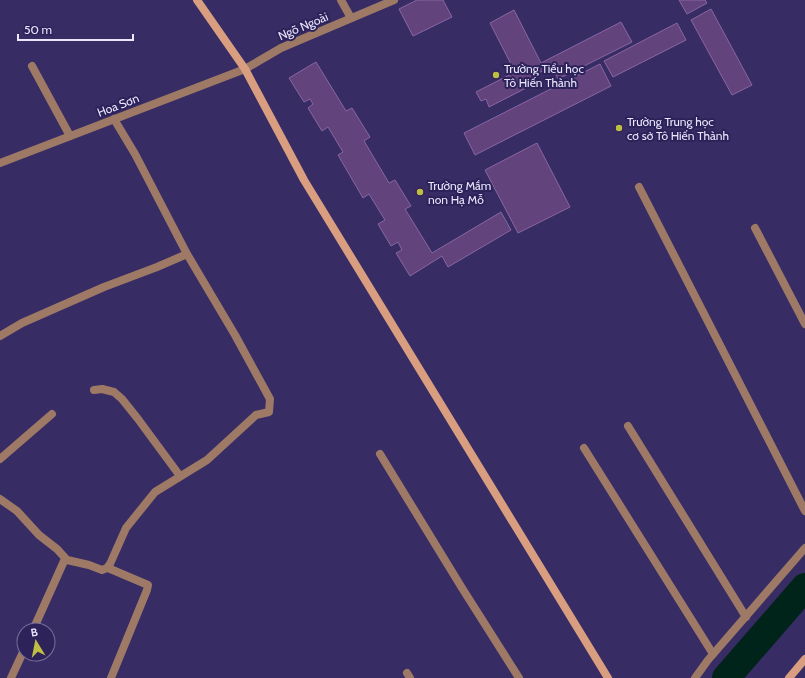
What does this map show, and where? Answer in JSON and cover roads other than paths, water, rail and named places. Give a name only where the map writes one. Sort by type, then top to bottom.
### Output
[{"type":"main road","points":[[197,0],[245,69],[304,180],[608,678]]},
{"type":"main road","points":[[789,678],[805,659]]},
{"type":"street","points":[[341,0],[351,18]]},
{"type":"street","name":"Ngõ Ngoài","points":[[245,69],[281,48],[394,0]]},
{"type":"street","points":[[32,66],[70,136]]},
{"type":"street","name":"Hoa Sơn","points":[[0,163],[245,69]]},
{"type":"street","points":[[108,568],[126,528],[155,492],[207,460],[256,415],[270,412],[270,398],[187,254],[135,154],[114,119]]},
{"type":"street","points":[[639,187],[805,511]]},
{"type":"street","points":[[755,228],[805,324]]},
{"type":"street","points":[[0,336],[22,323],[46,312],[104,287],[157,268],[187,254]]},
{"type":"street","points":[[94,390],[102,389],[114,392],[122,399],[180,476]]},
{"type":"street","points":[[0,458],[52,414]]},
{"type":"street","points":[[628,426],[746,616]]},
{"type":"street","points":[[584,448],[713,654]]},
{"type":"street","points":[[380,454],[519,678]]},
{"type":"street","points":[[0,498],[17,512],[39,535],[57,549],[66,560],[89,565],[102,570],[108,568],[148,585],[145,597],[111,678]]},
{"type":"street","points":[[695,678],[713,654],[805,548]]},
{"type":"street","points":[[36,622],[62,563],[66,560]]},
{"type":"street","points":[[11,678],[18,662]]},
{"type":"waterway","points":[[726,678],[805,587]]},
{"type":"place","name":"Trường Tiểu học Tô Hiến Thành","points":[[496,75]]},
{"type":"place","name":"Trường Trung học cơ sở Tô Hiến Thành","points":[[619,128]]},
{"type":"place","name":"Trường Mầm non Hạ Mỗ","points":[[420,192]]}]
